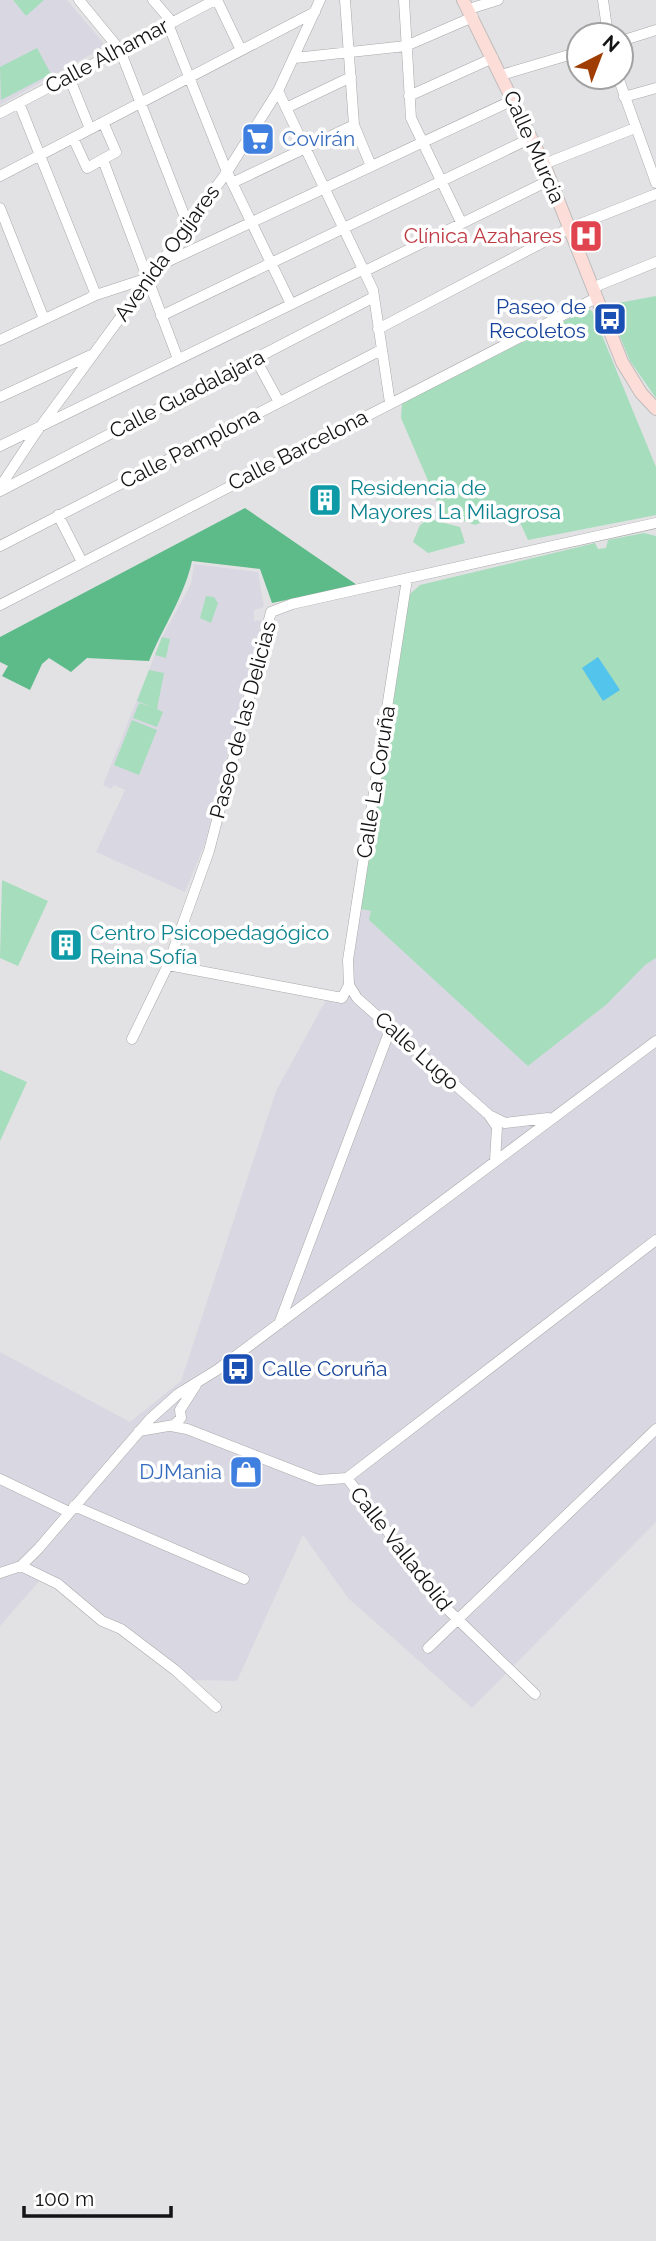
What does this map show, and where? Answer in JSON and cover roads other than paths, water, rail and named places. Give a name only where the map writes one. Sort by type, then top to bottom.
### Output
[{"type":"main road","name":"Calle Murcia","points":[[468,9],[544,164],[594,293],[631,378],[656,409]]},
{"type":"street","points":[[79,0],[120,50],[188,225]]},
{"type":"street","points":[[153,0],[170,23],[227,172],[290,304]]},
{"type":"street","points":[[216,0],[241,50]]},
{"type":"street","name":"Calle Alhamar","points":[[0,113],[216,0]]},
{"type":"street","points":[[345,0],[354,125],[371,166]]},
{"type":"street","points":[[404,0],[411,118],[461,222]]},
{"type":"street","points":[[295,58],[406,46],[468,9],[498,0]]},
{"type":"street","points":[[603,0],[606,21]]},
{"type":"street","points":[[0,176],[294,23],[316,5]]},
{"type":"street","name":"Avenida Ogíjares","points":[[0,489],[41,425],[227,172],[278,91],[295,58],[316,5]]},
{"type":"street","points":[[294,23],[305,35]]},
{"type":"street","points":[[635,37],[656,30]]},
{"type":"street","points":[[501,75],[565,56]]},
{"type":"street","points":[[409,96],[493,58]]},
{"type":"street","points":[[69,77],[90,129]]},
{"type":"street","points":[[286,108],[351,77]]},
{"type":"street","points":[[624,97],[656,88]]},
{"type":"street","points":[[278,91],[364,270],[374,297],[390,403]]},
{"type":"street","points":[[622,91],[653,167],[656,183]]},
{"type":"street","points":[[157,266],[513,100]]},
{"type":"street","points":[[19,103],[96,295]]},
{"type":"street","points":[[73,138],[87,168],[103,160],[116,152],[103,122]]},
{"type":"street","points":[[232,183],[354,125]]},
{"type":"street","points":[[544,164],[635,128]]},
{"type":"street","points":[[161,316],[343,226],[531,138]]},
{"type":"street","points":[[103,160],[178,359]]},
{"type":"street","points":[[0,446],[550,180]]},
{"type":"street","points":[[378,329],[570,228],[656,194]]},
{"type":"street","points":[[0,208],[44,319]]},
{"type":"street","name":"Calle Barcelona","points":[[0,605],[656,262]]},
{"type":"street","points":[[0,340],[96,295],[148,278]]},
{"type":"street","name":"Calle Guadalajara","points":[[0,489],[374,297]]},
{"type":"street","name":"Calle Pamplona","points":[[0,546],[381,350]]},
{"type":"street","points":[[0,397],[93,354]]},
{"type":"street","points":[[255,358],[279,402]]},
{"type":"street","points":[[58,515],[82,562]]},
{"type":"street","name":"Paseo de las Delicias","points":[[132,1039],[168,965],[209,851],[271,612],[292,604],[656,523]]},
{"type":"street","name":"Calle La Coruña","points":[[349,985],[348,960],[407,579]]},
{"type":"street","points":[[168,965],[342,998],[349,985]]},
{"type":"street","name":"Calle Lugo","points":[[349,985],[357,998],[488,1114]]},
{"type":"street","points":[[279,1324],[391,1027]]},
{"type":"street","points":[[0,1573],[21,1566],[139,1431],[178,1394],[279,1324],[656,1041]]},
{"type":"street","points":[[488,1114],[505,1123],[552,1118]]},
{"type":"street","points":[[488,1114],[497,1127],[495,1161]]},
{"type":"street","points":[[347,1478],[656,1240]]},
{"type":"street","points":[[139,1431],[169,1426],[180,1421],[181,1411],[196,1384]]},
{"type":"street","points":[[164,1407],[174,1405],[181,1411]]},
{"type":"street","points":[[164,1407],[160,1419],[169,1426]]},
{"type":"street","name":"Calle Valladolid","points":[[181,1411],[204,1436]]},
{"type":"street","name":"Calle Valladolid","points":[[169,1426],[204,1436],[318,1480],[347,1478],[456,1619],[535,1694]]},
{"type":"street","points":[[428,1648],[656,1429]]},
{"type":"street","points":[[0,1479],[244,1579]]},
{"type":"street","points":[[21,1566],[58,1584],[102,1621],[121,1629],[176,1670],[216,1707]]},
{"type":"water","points":[[598,657],[620,690],[603,701],[582,668]]},
{"type":"place","name":"Covirán","points":[[258,139]]},
{"type":"place","name":"Clínica Azahares","points":[[586,236]]},
{"type":"place","name":"Paseo de Recoletos","points":[[610,319]]},
{"type":"place","name":"Residencia de Mayores La Milagrosa","points":[[325,500]]},
{"type":"place","name":"Centro Psicopedagógico Reina Sofía","points":[[66,945]]},
{"type":"place","name":"Calle Coruña","points":[[238,1369]]},
{"type":"place","name":"DJMania","points":[[246,1472]]}]
